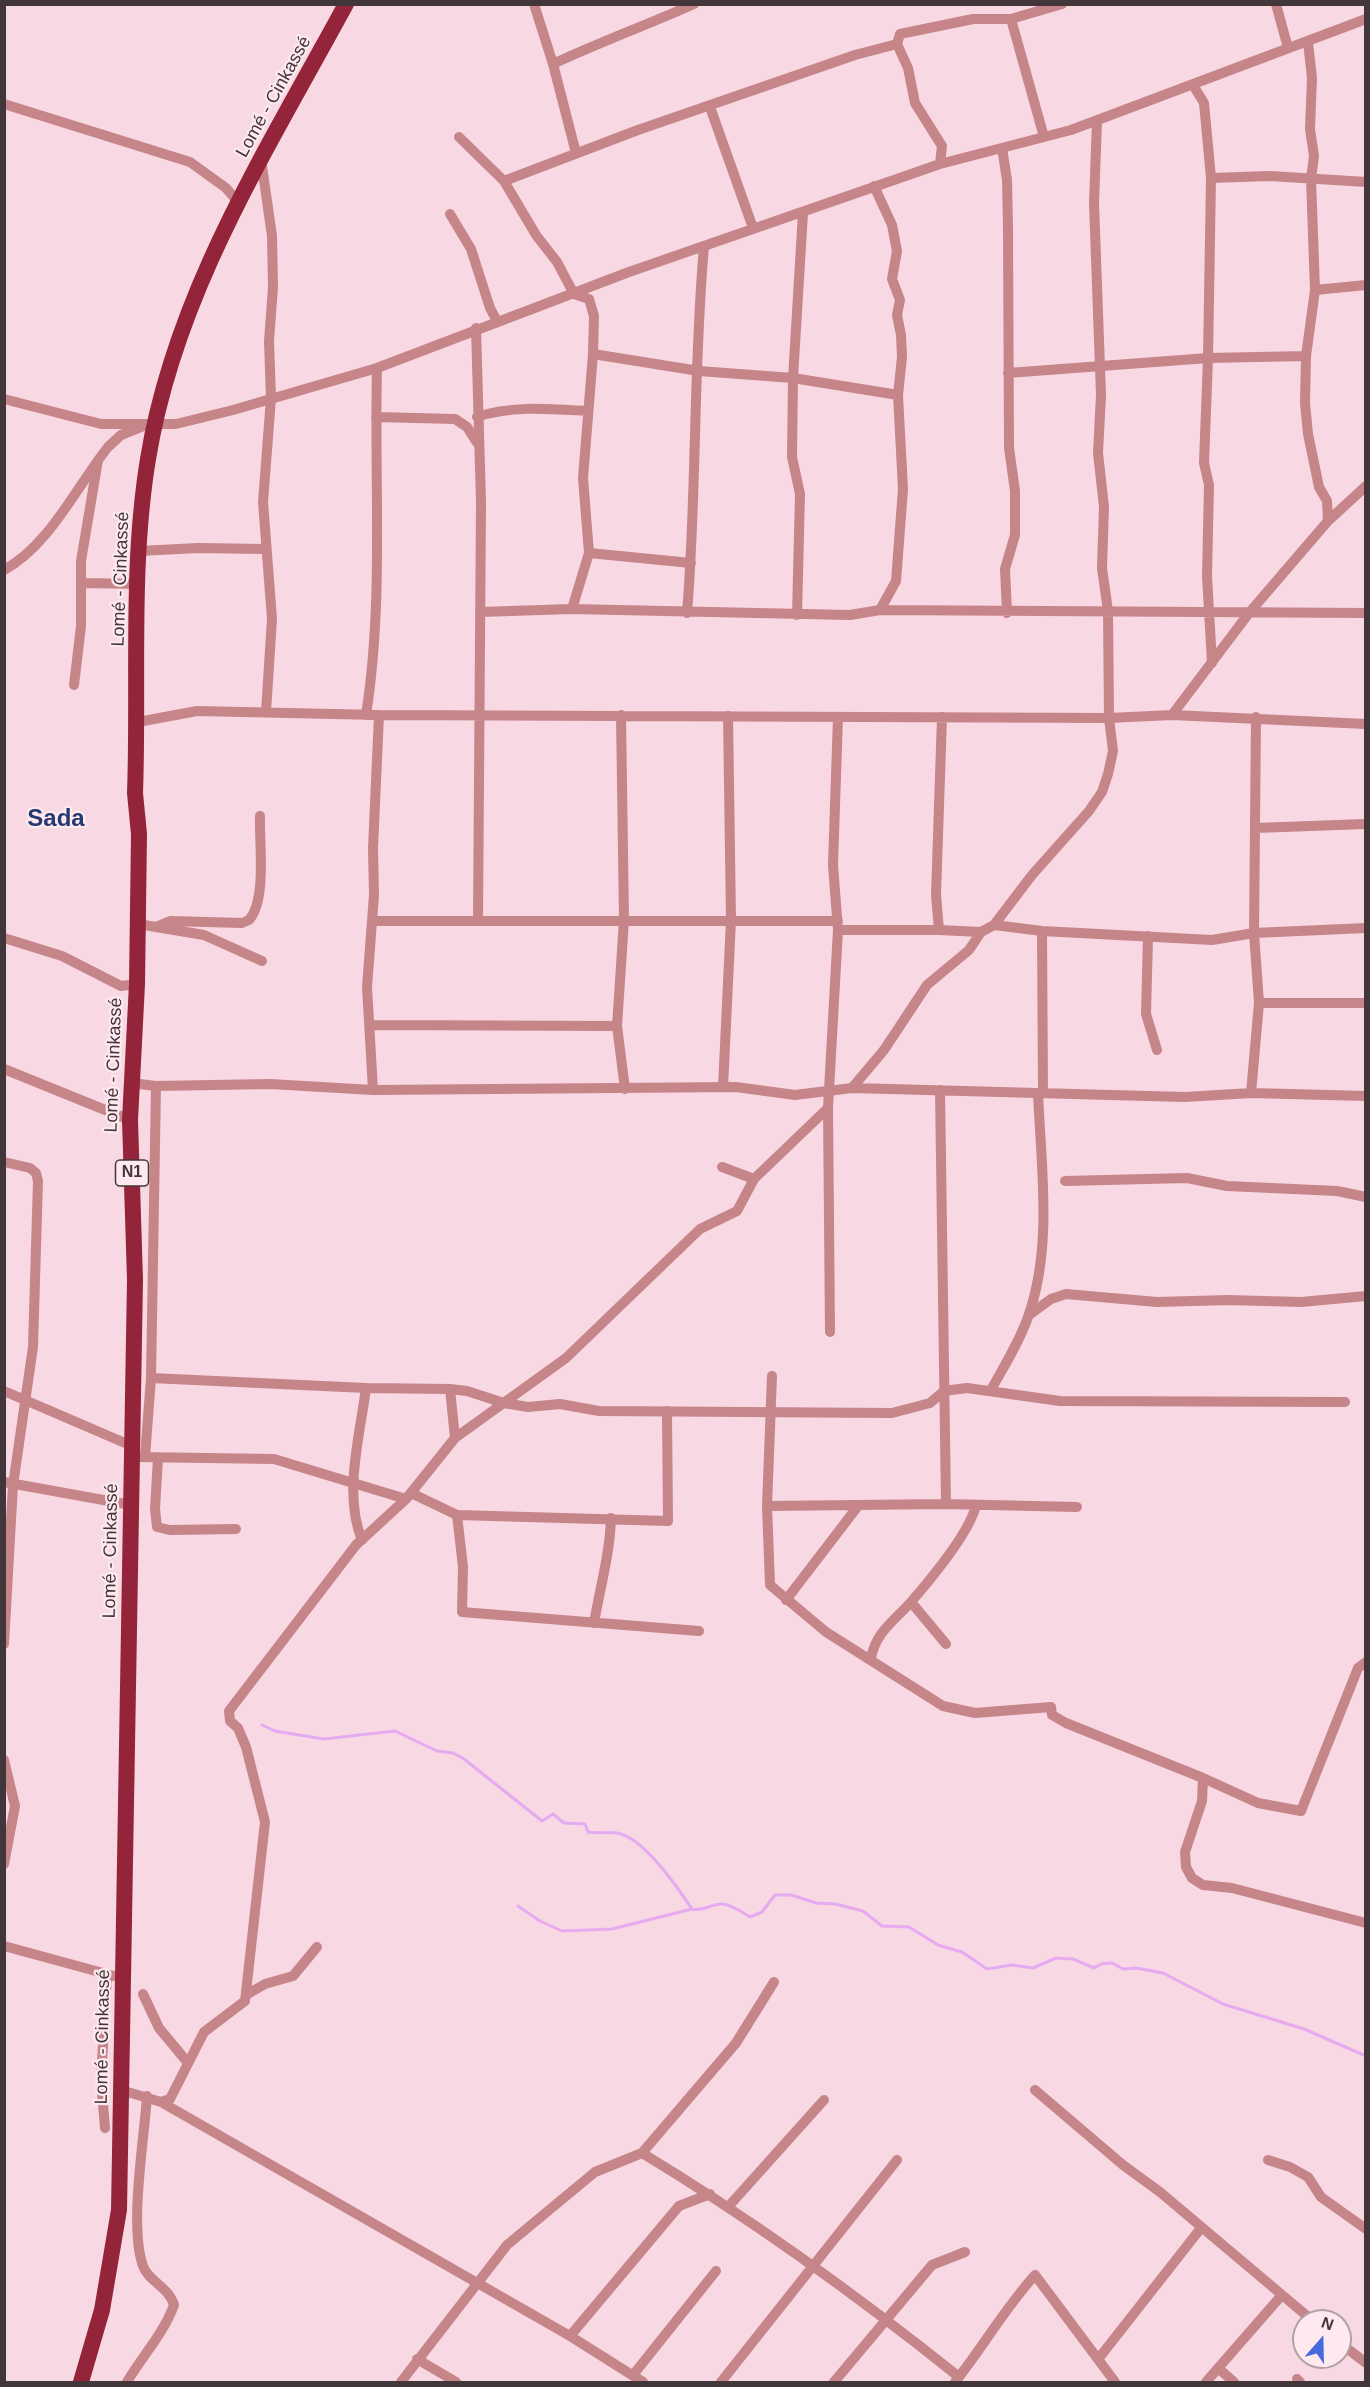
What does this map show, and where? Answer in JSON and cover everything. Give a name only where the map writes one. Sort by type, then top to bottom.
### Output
[{"type":"highway","name":"Lomé - Cinkassé","points":[[81,2382],[102,2310],[115,2247],[119,2210],[121,2090],[115,1976],[131,1505],[136,1453],[135,1280],[130,1120],[138,924],[139,834],[135,793],[138,722],[138,584],[144,488],[151,425],[195,293],[238,202],[346,4]]},
{"type":"street","points":[[534,4],[553,64],[576,153]]},
{"type":"street","points":[[553,64],[598,43],[665,19],[694,4]]},
{"type":"street","points":[[940,164],[942,146],[915,103],[908,68],[897,44],[900,34],[973,19],[1011,19],[1062,4]]},
{"type":"street","points":[[1276,4],[1288,48]]},
{"type":"street","points":[[4,399],[101,424],[151,425],[176,424],[271,398],[377,368],[476,328],[874,186],[940,164],[958,162],[1097,121],[1308,42],[1365,18]]},
{"type":"street","points":[[1011,19],[1044,137]]},
{"type":"street","points":[[1308,42],[1312,78],[1310,129],[1314,156],[1311,179],[1315,290],[1306,356],[1308,434],[1319,487],[1328,501],[1328,521]]},
{"type":"street","points":[[504,181],[576,153],[855,55],[897,44]]},
{"type":"street","points":[[1193,84],[1204,103],[1211,178],[1209,358],[1204,464],[1209,485],[1207,576],[1212,663]]},
{"type":"street","points":[[4,104],[190,162],[226,188],[238,202]]},
{"type":"street","points":[[710,107],[753,228]]},
{"type":"street","points":[[852,1088],[885,1050],[927,985],[969,950],[981,932],[994,925],[1032,875],[1089,812],[1102,792],[1113,751],[1109,718],[1108,611],[1102,568],[1104,507],[1098,453],[1100,364],[1094,203],[1097,121]]},
{"type":"street","points":[[459,137],[504,181],[536,235],[557,262],[574,294],[589,299],[594,316],[594,354],[587,411],[583,478],[589,553],[572,609]]},
{"type":"street","points":[[1002,148],[1007,180],[1009,448],[1015,491],[1015,535],[1005,569],[1007,613]]},
{"type":"street","points":[[261,159],[272,236],[271,398],[263,502],[272,619],[266,712]]},
{"type":"street","points":[[1211,178],[1270,176],[1365,182]]},
{"type":"street","points":[[874,186],[892,225],[897,251],[892,279],[900,300],[897,315],[902,357],[898,395],[903,489],[896,581],[880,610]]},
{"type":"street","points":[[797,615],[800,494],[792,457],[793,378],[803,213]]},
{"type":"street","points":[[450,214],[471,249],[490,308],[497,321]]},
{"type":"street","points":[[687,613],[699,371],[698,312],[704,247]]},
{"type":"street","points":[[1315,290],[1365,285]]},
{"type":"street","points":[[476,328],[480,612],[478,921]]},
{"type":"street","points":[[594,354],[699,371],[793,378],[898,395]]},
{"type":"street","points":[[1008,373],[1100,364],[1306,356]]},
{"type":"street","points":[[366,715],[376,647],[377,368]]},
{"type":"street","points":[[477,417],[490,413],[536,408],[587,411]]},
{"type":"street","points":[[376,417],[455,419],[467,427],[478,445]]},
{"type":"street","points":[[4,570],[26,556],[46,533],[98,460],[121,435],[151,425]]},
{"type":"street","points":[[74,685],[81,626],[81,561],[98,460]]},
{"type":"street","points":[[1172,716],[1249,613],[1328,521],[1365,486]]},
{"type":"street","points":[[1353,498],[1365,500]]},
{"type":"street","points":[[140,551],[198,548],[265,549]]},
{"type":"street","points":[[589,553],[691,563]]},
{"type":"street","points":[[82,582],[138,584]]},
{"type":"street","points":[[480,612],[572,609],[797,615],[850,615],[880,610],[1007,613],[1108,611],[1365,613]]},
{"type":"street","points":[[138,722],[197,711],[379,716],[480,714],[1109,718],[1172,716],[1256,717],[1365,724]]},
{"type":"street","points":[[621,715],[624,920],[617,1026],[625,1089]]},
{"type":"street","points":[[373,1090],[367,987],[373,921],[373,848],[379,716]]},
{"type":"street","points":[[723,1088],[731,921],[728,716]]},
{"type":"street","points":[[830,1332],[828,1108],[838,926],[833,865],[838,717]]},
{"type":"street","points":[[939,930],[936,895],[942,717]]},
{"type":"street","points":[[1251,1093],[1259,1003],[1254,933],[1256,717]]},
{"type":"street","points":[[158,926],[170,921],[242,923],[249,920],[258,905],[260,887],[260,816]]},
{"type":"street","points":[[1255,828],[1365,824]]},
{"type":"street","points":[[373,921],[731,921],[981,932]]},
{"type":"street","points":[[138,924],[204,935],[262,961]]},
{"type":"street","points":[[994,925],[1042,931],[1212,940],[1254,933],[1365,928]]},
{"type":"street","points":[[991,1390],[1014,1349],[1029,1315],[1043,1240],[1042,931]]},
{"type":"street","points":[[1148,936],[1146,1014],[1157,1050]]},
{"type":"street","points":[[4,938],[62,956],[121,986],[137,984]]},
{"type":"street","points":[[1259,1003],[1365,1003]]},
{"type":"street","points":[[370,1025],[617,1026]]},
{"type":"street","points":[[5,1070],[130,1120]]},
{"type":"street","points":[[131,1083],[156,1086],[270,1084],[373,1090],[723,1088],[774,1090],[795,1095],[829,1093],[852,1088],[1185,1097],[1251,1093],[1365,1096]]},
{"type":"street","points":[[136,1453],[151,1378],[156,1086]]},
{"type":"street","points":[[940,1090],[946,1504]]},
{"type":"street","points":[[162,2102],[170,2099],[204,2032],[245,2001],[265,1822],[246,1747],[228,1715],[319,1591],[362,1540],[408,1496],[455,1438],[566,1358],[700,1229],[737,1211],[754,1179],[828,1108]]},
{"type":"street","points":[[4,1162],[30,1168],[36,1173],[38,1182],[33,1347],[26,1401],[9,1483],[4,1644]]},
{"type":"street","points":[[722,1167],[754,1179]]},
{"type":"street","points":[[1065,1181],[1187,1178],[1227,1186],[1336,1191],[1365,1197]]},
{"type":"street","points":[[135,1280],[153,1289]]},
{"type":"street","points":[[1029,1315],[1051,1299],[1066,1294],[1157,1302],[1228,1300],[1301,1302],[1365,1296]]},
{"type":"street","points":[[772,1376],[767,1506],[770,1586],[826,1632],[871,1658],[943,1706],[975,1713],[1051,1707],[1052,1715],[1066,1723],[1203,1778],[1258,1803],[1301,1811],[1358,1668],[1365,1662]]},
{"type":"street","points":[[151,1378],[366,1388],[450,1389],[478,1393],[504,1403],[528,1407],[560,1404],[599,1411],[892,1413],[930,1403],[944,1391],[967,1388],[1060,1401],[1345,1402]]},
{"type":"street","points":[[362,1540],[355,1524],[354,1485],[366,1388]]},
{"type":"street","points":[[450,1389],[455,1438]]},
{"type":"street","points":[[4,1391],[136,1453],[158,1458],[274,1459],[354,1485],[408,1496],[457,1515],[668,1521],[667,1411]]},
{"type":"street","points":[[158,1458],[155,1509],[158,1527],[170,1530],[236,1530]]},
{"type":"street","points":[[9,1483],[131,1505]]},
{"type":"street","points":[[767,1506],[946,1504],[1077,1507]]},
{"type":"street","points":[[871,1658],[878,1635],[911,1602],[969,1526],[976,1505]]},
{"type":"street","points":[[786,1600],[858,1506]]},
{"type":"street","points":[[457,1515],[463,1568],[462,1612],[699,1631]]},
{"type":"street","points":[[594,1623],[610,1546],[611,1518]]},
{"type":"street","points":[[911,1602],[946,1644]]},
{"type":"street","points":[[4,1760],[15,1806],[4,1864]]},
{"type":"street","points":[[1203,1778],[1202,1800],[1185,1852],[1186,1867],[1192,1878],[1203,1885],[1232,1888],[1365,1923]]},
{"type":"street","points":[[4,1935],[6,1946],[115,1976],[101,2080],[105,2128]]},
{"type":"street","points":[[246,1995],[265,1984],[293,1976],[317,1947]]},
{"type":"street","points":[[401,2382],[507,2246],[596,2172],[642,2153],[736,2043],[774,1982]]},
{"type":"street","points":[[143,1994],[159,2028],[188,2063]]},
{"type":"street","points":[[121,2090],[162,2102],[570,2336],[644,2382]]},
{"type":"street","points":[[1035,2091],[1123,2165],[1161,2192],[1298,2309]]},
{"type":"street","points":[[127,2382],[143,2355],[154,2345],[174,2305],[170,2294],[144,2270],[136,2242],[147,2096]]},
{"type":"street","points":[[728,2208],[824,2100]]},
{"type":"street","points":[[642,2153],[710,2194],[886,2318],[957,2380],[999,2324],[1008,2305],[1035,2275],[1115,2382]]},
{"type":"street","points":[[721,2382],[897,2160]]},
{"type":"street","points":[[1268,2160],[1290,2167],[1308,2177],[1321,2198],[1365,2229]]},
{"type":"street","points":[[570,2336],[679,2206],[710,2194]]},
{"type":"street","points":[[1099,2358],[1201,2228]]},
{"type":"street","points":[[834,2382],[932,2265],[965,2252]]},
{"type":"street","points":[[633,2374],[716,2271]]},
{"type":"street","points":[[1206,2382],[1281,2296]]},
{"type":"street","points":[[1352,2353],[1365,2363]]},
{"type":"street","points":[[417,2359],[456,2382]]},
{"type":"street","points":[[1218,2368],[1234,2382]]},
{"type":"waterway","points":[[262,1725],[275,1731],[324,1739],[395,1731],[437,1751],[453,1753],[464,1759],[542,1821],[553,1814],[564,1823],[585,1824],[588,1832],[617,1833],[630,1838],[660,1866],[692,1909],[725,1904],[750,1917],[762,1912],[775,1895],[791,1895],[816,1903],[835,1904],[863,1911],[882,1926],[909,1927],[938,1945],[962,1952],[987,1969],[1012,1965],[1033,1968],[1056,1958],[1073,1959],[1094,1968],[1101,1964],[1112,1963],[1123,1969],[1136,1968],[1163,1973],[1223,2004],[1304,2029],[1366,2056]]},
{"type":"waterway","points":[[518,1906],[540,1921],[562,1931],[612,1929],[692,1909]]},
{"type":"district","name":"Sada","points":[[56,819]]}]
